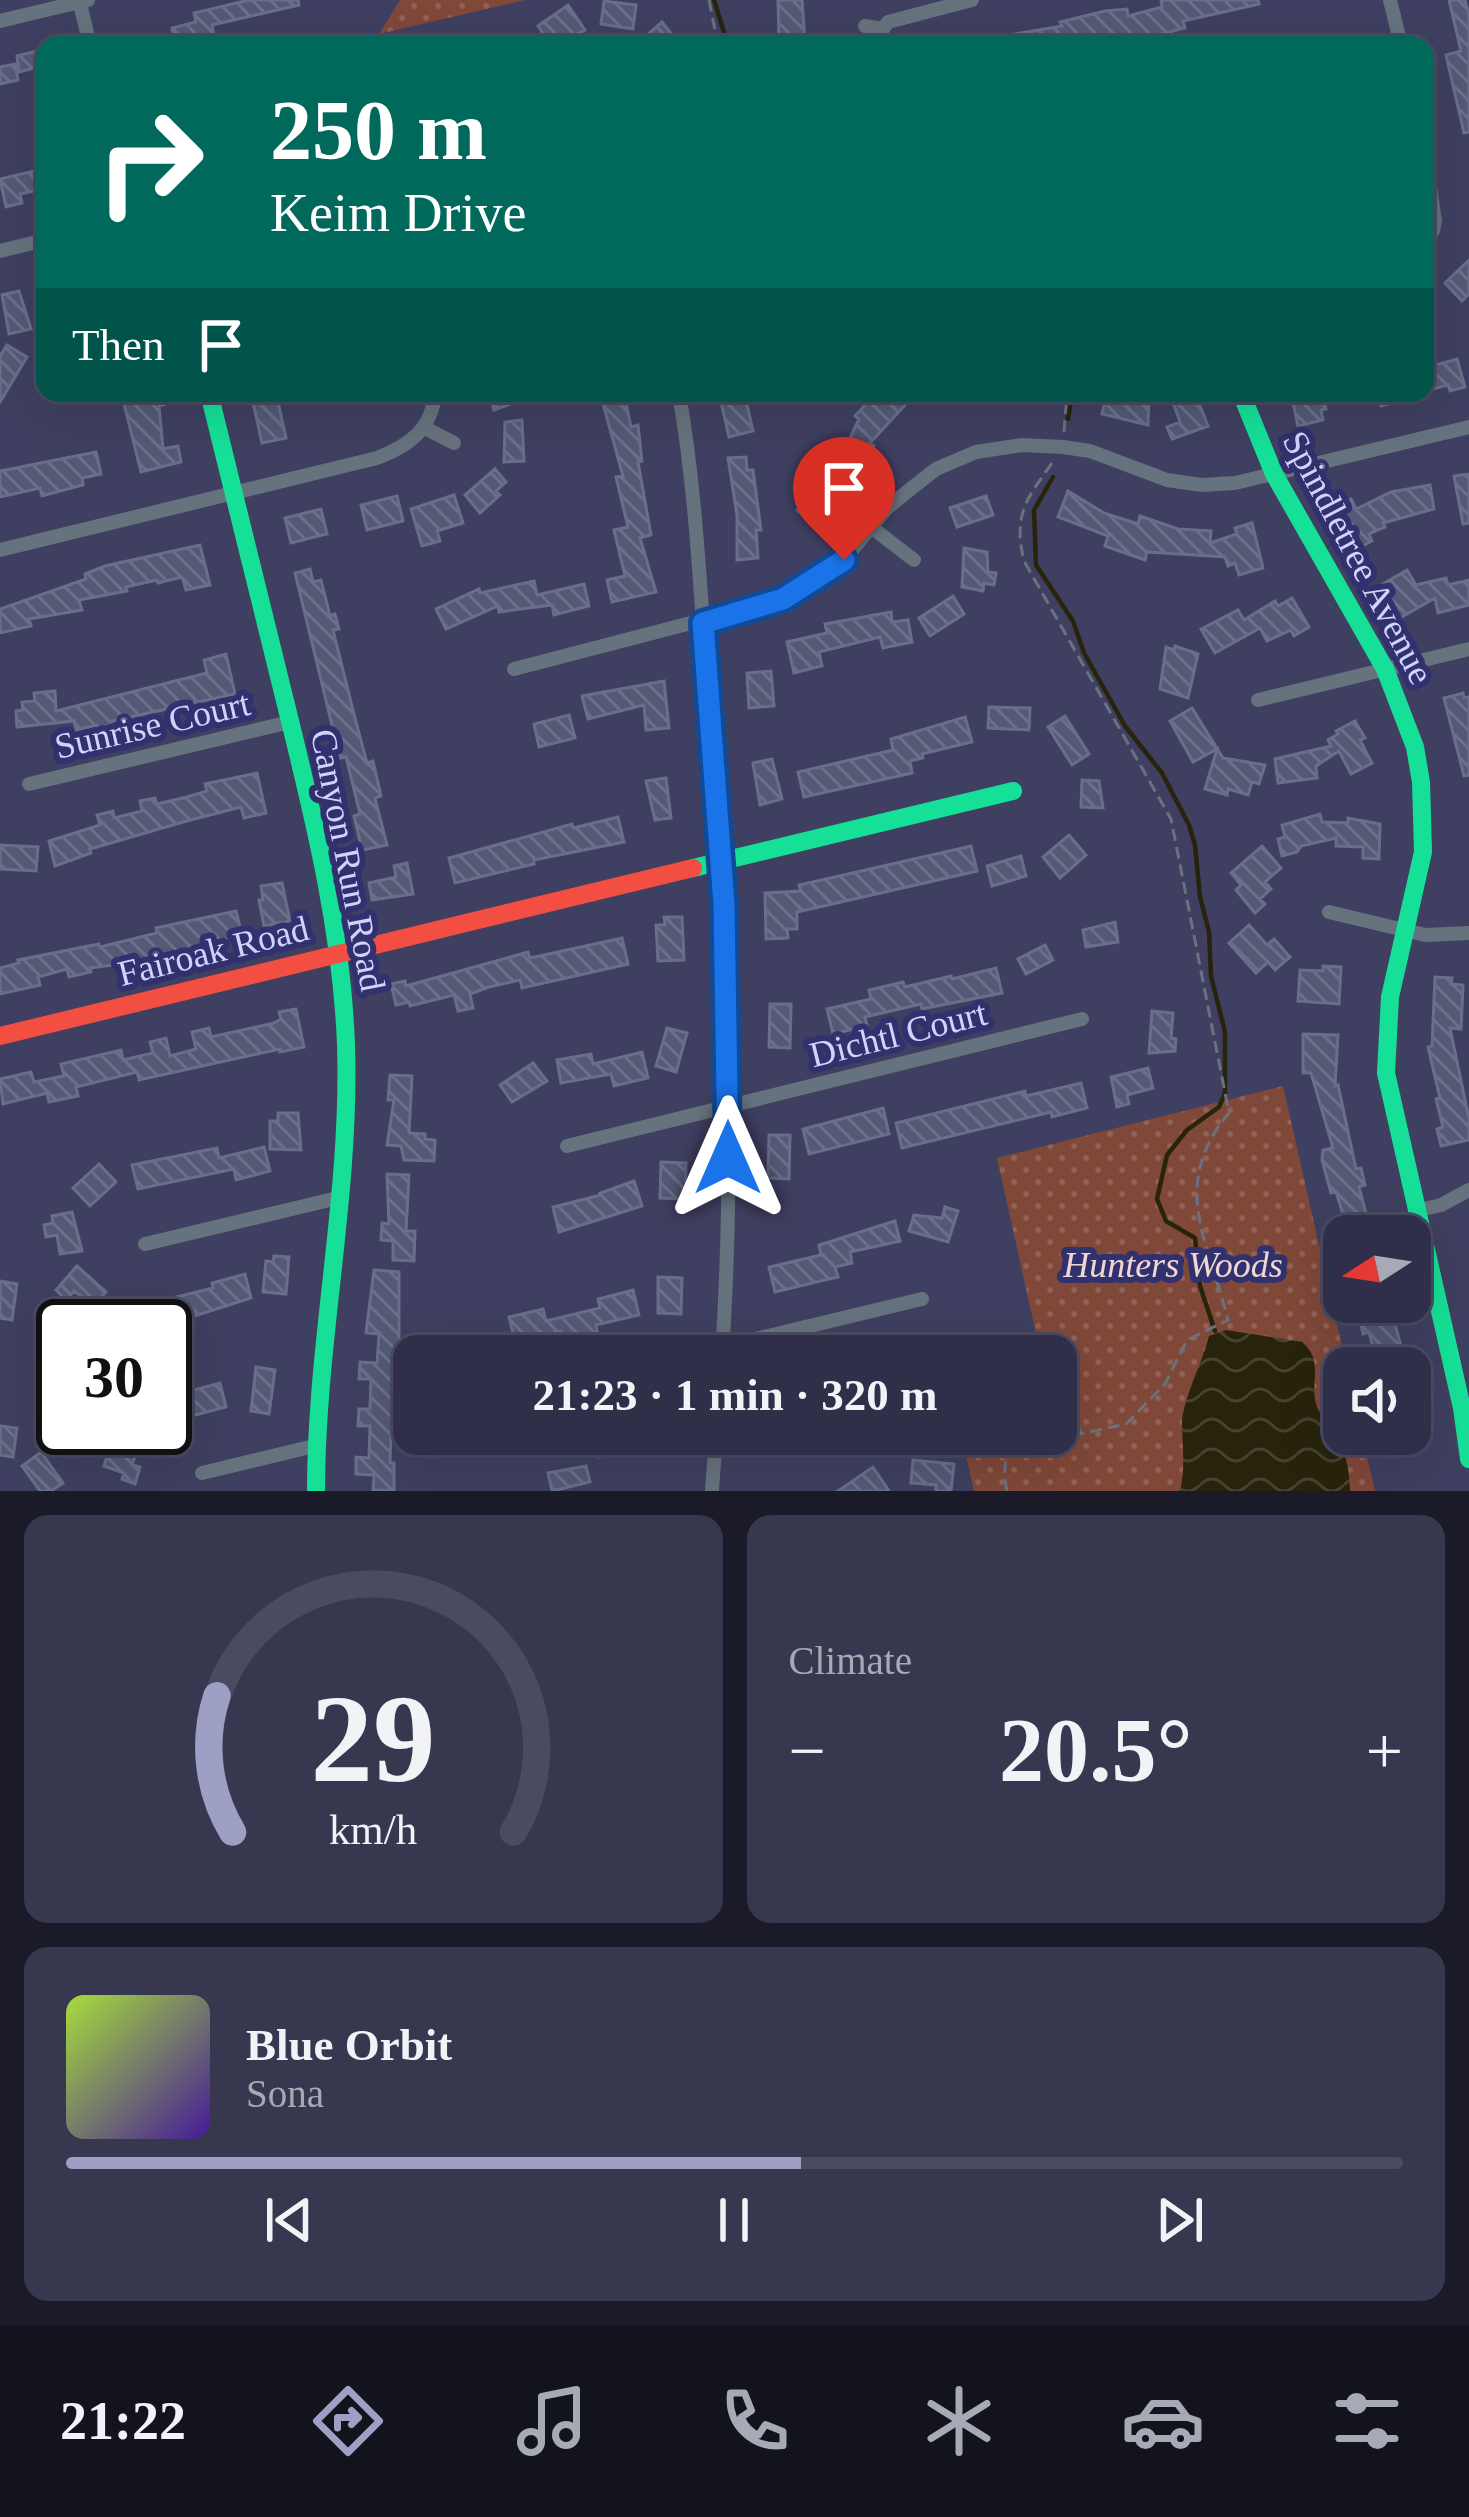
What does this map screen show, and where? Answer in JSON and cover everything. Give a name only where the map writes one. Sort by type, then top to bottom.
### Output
[{"type":"street","points":[[883,36],[888,22],[972,0]]},
{"type":"street","points":[[1390,0],[1399,36]]},
{"type":"street","points":[[0,22],[82,1],[88,36]]},
{"type":"street","points":[[866,26],[881,36]]},
{"type":"street","points":[[0,251],[36,242]]},
{"type":"street","name":"Canyon Run Road","points":[[211,402],[320,850],[339,953],[347,1113],[342,1197],[321,1356],[314,1446],[316,1491]]},
{"type":"street","points":[[0,550],[377,458],[403,447],[424,428],[432,402]]},
{"type":"street","points":[[680,402],[721,861],[728,1106],[722,1335]]},
{"type":"street","name":"Spindletree Avenue","points":[[1245,402],[1274,474],[1385,669],[1407,721],[1421,782],[1423,852],[1390,997],[1386,1073],[1415,1211],[1466,1408],[1468,1446]]},
{"type":"street","points":[[514,669],[764,607],[844,560],[887,508],[922,480],[967,455],[1022,445],[1063,447],[1090,451],[1186,483],[1235,483],[1469,427]]},
{"type":"street","points":[[424,428],[454,443]]},
{"type":"street","points":[[871,527],[914,560]]},
{"type":"street","points":[[1258,700],[1469,649]]},
{"type":"street","name":"Sunrise Court","points":[[29,784],[290,722]]},
{"type":"street","name":"Fairoak Road","points":[[0,1036],[1012,791]]},
{"type":"street","points":[[1329,912],[1406,932],[1469,934]]},
{"type":"street","name":"Dichtl Court","points":[[567,1146],[1082,1019]]},
{"type":"street","points":[[1415,1211],[1441,1205],[1469,1190]]},
{"type":"street","points":[[145,1244],[342,1197]]},
{"type":"street","points":[[786,1335],[922,1299]]},
{"type":"street","points":[[202,1472],[314,1446]]},
{"type":"street","points":[[712,1491],[715,1455]]},
{"type":"path","points":[[709,0],[716,36]]},
{"type":"path","points":[[1066,402],[1063,447],[1022,505],[1018,535],[1024,561],[1171,819],[1229,1113],[1207,1139],[1198,1163],[1196,1189],[1201,1228],[1228,1320],[1187,1340],[1165,1384],[1126,1424],[1080,1434],[1077,1418]]},
{"type":"path","points":[[1007,1491],[1004,1461],[1008,1455]]},
{"type":"green space","points":[[400,0],[525,0],[379,34]]},
{"type":"green space","name":"Hunters Woods","points":[[1283,1086],[1323,1262],[1323,1323],[1337,1323],[1342,1347],[1323,1347],[1323,1455],[1367,1455],[1375,1491],[974,1491],[966,1455],[1077,1455],[1077,1335],[1036,1335],[997,1158]]},
{"type":"water","points":[[1226,1330],[1302,1342],[1309,1349],[1315,1363],[1316,1404],[1323,1415],[1323,1455],[1344,1455],[1350,1491],[1180,1491],[1182,1422],[1209,1336]]},
{"type":"building","points":[[249,0],[298,0],[299,5],[212,25],[214,36],[174,36],[172,28],[196,22],[194,13]]},
{"type":"building","points":[[778,0],[802,0],[805,36],[779,36]]},
{"type":"building","points":[[1161,0],[1258,0],[1259,4],[1183,21],[1185,28],[1154,36],[1008,36],[1062,26],[1060,22],[1105,11],[1127,9],[1128,16],[1162,7]]},
{"type":"building","points":[[1449,0],[1465,0],[1469,16],[1469,132],[1464,133],[1446,55],[1461,51]]},
{"type":"building","points":[[604,1],[636,5],[633,29],[601,24]]},
{"type":"building","points":[[568,5],[585,30],[571,36],[545,36],[538,26]]},
{"type":"building","points":[[662,22],[673,36],[648,36]]},
{"type":"building","points":[[36,51],[36,67],[19,72],[17,56]]},
{"type":"building","points":[[15,64],[18,80],[0,84],[0,67]]},
{"type":"building","points":[[34,171],[36,190],[20,194],[22,203],[6,207],[0,179]]},
{"type":"building","points":[[1469,260],[1469,294],[1462,301],[1445,283]]},
{"type":"building","points":[[19,291],[31,329],[9,334],[2,295]]},
{"type":"building","points":[[7,345],[27,357],[0,402],[0,356]]},
{"type":"building","points":[[1457,359],[1465,387],[1434,389],[1434,365]]},
{"type":"building","points":[[124,402],[166,402],[159,406],[163,449],[178,446],[181,462],[141,472]]},
{"type":"building","points":[[253,402],[278,402],[286,438],[262,443]]},
{"type":"building","points":[[492,402],[516,402],[494,410]]},
{"type":"building","points":[[602,402],[626,402],[631,427],[638,425],[642,461],[638,462],[651,535],[640,538],[656,592],[612,602],[607,580],[625,576],[614,530],[628,527],[616,477],[623,476]]},
{"type":"building","points":[[721,402],[746,402],[753,431],[729,437]]},
{"type":"building","points":[[868,402],[905,405],[870,443],[874,446],[852,483],[817,527],[797,510],[824,479],[831,486],[848,459],[842,455],[859,419],[855,416]]},
{"type":"building","points":[[1105,402],[1149,402],[1148,425],[1102,414]]},
{"type":"building","points":[[1173,402],[1199,402],[1208,426],[1172,439],[1167,427],[1180,422]]},
{"type":"building","points":[[1293,402],[1325,402],[1323,420],[1298,426]]},
{"type":"building","points":[[522,420],[524,461],[504,462],[505,422]]},
{"type":"building","points":[[96,452],[101,474],[82,478],[83,485],[42,496],[40,488],[0,497],[0,471]]},
{"type":"building","points":[[746,457],[747,470],[753,470],[761,530],[756,530],[758,558],[737,560],[737,515],[728,458]]},
{"type":"building","points":[[495,469],[506,482],[496,491],[500,495],[480,513],[465,495]]},
{"type":"building","points":[[1469,474],[1469,523],[1463,524],[1454,476]]},
{"type":"building","points":[[1430,485],[1434,509],[1383,523],[1385,527],[1369,534],[1372,541],[1356,549],[1336,507],[1351,499],[1356,509],[1391,492]]},
{"type":"building","points":[[1068,491],[1104,513],[1138,524],[1140,516],[1178,529],[1211,531],[1210,543],[1252,523],[1263,568],[1239,575],[1235,563],[1228,566],[1225,557],[1147,552],[1145,560],[1105,546],[1108,536],[1058,517]]},
{"type":"building","points":[[454,495],[463,523],[437,531],[440,541],[422,546],[411,509]]},
{"type":"building","points":[[397,496],[403,521],[367,530],[361,505]]},
{"type":"building","points":[[986,496],[993,515],[957,527],[950,508]]},
{"type":"building","points":[[321,509],[327,534],[291,543],[285,518]]},
{"type":"building","points":[[200,545],[210,585],[186,590],[182,577],[126,587],[127,591],[79,600],[82,610],[29,619],[31,626],[0,633],[0,609],[86,579],[85,574],[105,566]]},
{"type":"building","points":[[964,548],[987,552],[988,572],[996,573],[994,585],[984,583],[983,591],[962,587]]},
{"type":"building","points":[[310,569],[313,582],[321,580],[330,616],[335,614],[339,629],[333,630],[367,763],[373,761],[381,796],[375,798],[387,845],[362,850],[354,816],[360,814],[346,757],[340,758],[295,573]]},
{"type":"building","points":[[1407,570],[1416,585],[1446,578],[1448,585],[1469,580],[1469,605],[1438,613],[1435,598],[1400,618],[1383,584]]},
{"type":"building","points":[[534,581],[537,595],[584,584],[589,606],[554,615],[552,605],[499,612],[498,606],[446,629],[436,609],[479,589],[480,593]]},
{"type":"building","points":[[953,596],[964,614],[930,636],[919,618]]},
{"type":"building","points":[[1292,598],[1309,627],[1294,636],[1291,630],[1267,641],[1260,628],[1215,653],[1201,629],[1238,610],[1244,620],[1275,601],[1278,606]]},
{"type":"building","points":[[891,612],[892,622],[908,620],[912,642],[883,648],[880,637],[819,652],[822,666],[794,673],[787,642],[827,633],[825,624]]},
{"type":"building","points":[[1175,646],[1198,654],[1188,698],[1160,689],[1166,647],[1174,650]]},
{"type":"building","points":[[226,654],[235,694],[98,728],[76,730],[74,721],[17,727],[16,711],[23,710],[22,702],[35,701],[34,693],[55,691],[56,711],[207,673],[204,660]]},
{"type":"building","points":[[771,671],[774,706],[749,708],[747,673]]},
{"type":"building","points":[[664,681],[669,728],[646,730],[644,705],[588,719],[582,696]]},
{"type":"building","points":[[1463,693],[1464,698],[1469,697],[1469,775],[1464,776],[1444,698]]},
{"type":"building","points":[[989,707],[1030,708],[1029,730],[988,728]]},
{"type":"building","points":[[1192,708],[1223,758],[1265,765],[1259,784],[1252,782],[1248,795],[1205,789],[1217,749],[1193,762],[1170,721]]},
{"type":"building","points":[[569,715],[575,738],[539,747],[534,724]]},
{"type":"building","points":[[1065,716],[1089,754],[1072,765],[1048,727]]},
{"type":"building","points":[[965,717],[972,742],[922,754],[923,758],[910,761],[912,773],[804,797],[798,772],[893,750],[891,739]]},
{"type":"building","points":[[1355,721],[1372,763],[1351,774],[1339,751],[1316,766],[1317,778],[1278,783],[1275,759],[1331,746],[1328,740],[1336,731]]},
{"type":"building","points":[[772,759],[782,799],[760,805],[753,763]]},
{"type":"building","points":[[257,773],[266,813],[244,818],[241,807],[90,849],[91,853],[55,866],[49,841],[100,825],[97,815],[113,811],[114,818],[142,811],[140,801],[155,798],[157,804],[187,797],[207,791],[205,784]]},
{"type":"building","points":[[666,778],[671,818],[655,820],[646,781]]},
{"type":"building","points":[[1082,780],[1099,781],[1103,808],[1081,807]]},
{"type":"building","points":[[1320,814],[1322,822],[1348,823],[1348,818],[1380,824],[1379,859],[1363,858],[1363,847],[1336,846],[1336,838],[1282,856],[1278,839],[1285,837],[1282,825]]},
{"type":"building","points":[[618,817],[624,842],[534,860],[534,864],[455,883],[449,858],[572,824],[573,828]]},
{"type":"building","points":[[1069,835],[1086,855],[1060,878],[1043,857]]},
{"type":"building","points":[[0,845],[38,847],[36,871],[0,869]]},
{"type":"building","points":[[971,846],[977,871],[797,912],[797,929],[787,929],[788,938],[766,939],[765,893],[801,891],[799,885]]},
{"type":"building","points":[[1262,846],[1281,868],[1265,882],[1271,889],[1260,899],[1265,904],[1255,913],[1236,890],[1241,885],[1231,873]]},
{"type":"building","points":[[1021,856],[1026,876],[992,886],[987,866]]},
{"type":"building","points":[[407,863],[413,894],[372,900],[369,883],[396,877],[394,866]]},
{"type":"building","points":[[282,883],[290,921],[264,926],[261,886]]},
{"type":"building","points":[[236,911],[242,935],[90,968],[91,972],[69,977],[67,969],[38,977],[40,985],[0,994],[0,968],[18,960],[100,947],[157,933],[156,928]]},
{"type":"building","points":[[664,917],[682,917],[684,960],[658,961],[656,925],[665,925]]},
{"type":"building","points":[[1115,922],[1118,942],[1086,947],[1083,930]]},
{"type":"building","points":[[1249,925],[1267,945],[1274,939],[1290,957],[1275,970],[1268,962],[1256,973],[1229,943]]},
{"type":"building","points":[[622,938],[628,964],[522,988],[520,980],[489,987],[470,994],[473,1008],[458,1011],[454,995],[396,1005],[391,984],[405,981],[406,986],[528,952],[530,958]]},
{"type":"building","points":[[1045,945],[1053,960],[1026,974],[1018,959]]},
{"type":"building","points":[[1323,966],[1341,967],[1339,1004],[1298,1001],[1300,970],[1323,971]]},
{"type":"building","points":[[996,968],[1002,993],[865,1017],[867,1026],[833,1034],[827,1009],[871,999],[869,990]]},
{"type":"building","points":[[1435,977],[1452,978],[1451,984],[1463,985],[1461,1029],[1450,1028],[1469,1119],[1469,1140],[1441,1146],[1437,1129],[1443,1127],[1436,1099],[1440,1098],[1428,1047],[1432,1046]]},
{"type":"building","points":[[770,1004],[791,1004],[790,1048],[769,1047]]},
{"type":"building","points":[[296,1009],[304,1047],[139,1080],[137,1072],[76,1087],[78,1096],[49,1102],[47,1093],[3,1104],[0,1079],[31,1072],[34,1082],[64,1076],[61,1064],[121,1050],[123,1060],[153,1053],[150,1042],[166,1038],[170,1056],[196,1049],[192,1032],[209,1028],[211,1037],[274,1023],[281,1019],[279,1012]]},
{"type":"building","points":[[1152,1011],[1173,1013],[1175,1051],[1149,1053]]},
{"type":"building","points":[[667,1028],[687,1033],[676,1072],[656,1066]]},
{"type":"building","points":[[1303,1034],[1338,1035],[1335,1086],[1356,1169],[1361,1168],[1365,1185],[1359,1187],[1366,1215],[1343,1215],[1336,1192],[1331,1193],[1322,1160],[1323,1150],[1333,1148],[1311,1073],[1303,1073]]},
{"type":"building","points":[[642,1052],[648,1078],[614,1086],[611,1074],[561,1083],[557,1060],[591,1054],[593,1064]]},
{"type":"building","points":[[533,1063],[547,1081],[512,1102],[500,1085]]},
{"type":"building","points":[[1148,1068],[1153,1088],[1127,1095],[1129,1104],[1117,1107],[1111,1077]]},
{"type":"building","points":[[390,1075],[412,1076],[409,1133],[435,1140],[434,1161],[404,1160],[401,1146],[387,1145],[394,1100],[388,1100]]},
{"type":"building","points":[[1081,1083],[1087,1108],[1052,1117],[1051,1112],[902,1148],[896,1123],[1025,1091],[1026,1096]]},
{"type":"building","points":[[883,1108],[889,1134],[809,1154],[803,1129]]},
{"type":"building","points":[[278,1113],[298,1113],[301,1150],[270,1149],[270,1121],[278,1121]]},
{"type":"building","points":[[769,1135],[790,1135],[789,1179],[768,1178]]},
{"type":"building","points":[[264,1147],[270,1171],[236,1180],[234,1169],[138,1189],[132,1165],[217,1148],[219,1158]]},
{"type":"building","points":[[661,1162],[686,1163],[685,1199],[660,1198]]},
{"type":"building","points":[[99,1164],[116,1182],[90,1206],[73,1188]]},
{"type":"building","points":[[387,1174],[409,1175],[406,1231],[415,1231],[414,1261],[393,1260],[393,1241],[381,1240],[382,1223],[389,1224]]},
{"type":"building","points":[[634,1181],[642,1206],[559,1232],[553,1207]]},
{"type":"building","points":[[945,1207],[958,1211],[948,1242],[909,1231],[914,1215],[942,1218]]},
{"type":"building","points":[[72,1212],[82,1251],[60,1254],[57,1235],[46,1237],[44,1225],[53,1223],[52,1216]]},
{"type":"building","points":[[895,1221],[900,1241],[850,1252],[852,1263],[835,1267],[838,1277],[775,1292],[769,1267],[821,1255],[819,1245]]},
{"type":"building","points":[[274,1256],[289,1257],[286,1294],[263,1292],[266,1261],[273,1262]]},
{"type":"building","points":[[77,1266],[106,1292],[100,1299],[85,1299],[74,1291],[65,1299],[56,1290]]},
{"type":"building","points":[[374,1270],[399,1272],[390,1463],[394,1463],[394,1491],[373,1490],[374,1475],[356,1474],[356,1457],[369,1458],[370,1426],[358,1426],[359,1409],[370,1409],[371,1379],[359,1379],[360,1362],[377,1363],[379,1334],[366,1333]]},
{"type":"building","points":[[245,1274],[251,1298],[192,1317],[192,1299],[168,1299],[213,1288],[212,1283]]},
{"type":"building","points":[[658,1277],[682,1278],[681,1314],[658,1313]]},
{"type":"building","points":[[0,1281],[17,1284],[12,1320],[0,1318]]},
{"type":"building","points":[[633,1290],[639,1315],[596,1325],[598,1335],[562,1335],[561,1331],[513,1335],[509,1317],[543,1309],[546,1321],[600,1308],[598,1299]]},
{"type":"building","points":[[1361,1323],[1395,1323],[1401,1347],[1373,1347],[1369,1332],[1363,1334]]},
{"type":"building","points":[[256,1367],[275,1370],[269,1414],[251,1411]]},
{"type":"building","points":[[220,1383],[226,1407],[192,1416],[192,1390]]},
{"type":"building","points":[[0,1426],[17,1428],[13,1457],[0,1455]]},
{"type":"building","points":[[43,1455],[63,1483],[51,1491],[40,1491],[22,1466]]},
{"type":"building","points":[[107,1455],[136,1455],[132,1465],[140,1467],[135,1484],[122,1479],[124,1473],[104,1466]]},
{"type":"building","points":[[913,1460],[954,1464],[951,1491],[911,1483]]},
{"type":"building","points":[[586,1466],[590,1482],[552,1491],[548,1473]]},
{"type":"building","points":[[873,1467],[889,1491],[838,1491]]},
{"type":"waterway","points":[[714,0],[725,36]]},
{"type":"waterway","points":[[1068,419],[1071,402]]},
{"type":"waterway","points":[[1053,477],[1034,510],[1036,565],[1073,621],[1084,653],[1125,726],[1162,773],[1195,845],[1211,976],[1225,1032],[1225,1093],[1219,1107],[1187,1130],[1167,1155],[1157,1199],[1166,1221],[1195,1238],[1200,1286],[1215,1331]]},
{"type":"traffic: fast","points":[[211,402],[318,841],[344,1004],[343,1157],[321,1379],[316,1491]]},
{"type":"traffic: fast","points":[[1245,402],[1274,474],[1385,669],[1415,747],[1423,852],[1390,997],[1386,1073],[1462,1408],[1469,1459]]},
{"type":"traffic: fast","points":[[693,868],[1013,791]]},
{"type":"traffic: jam","points":[[0,1036],[693,868]]},
{"type":"route","points":[[728,1158],[724,904],[703,623],[783,599],[844,560]]}]
